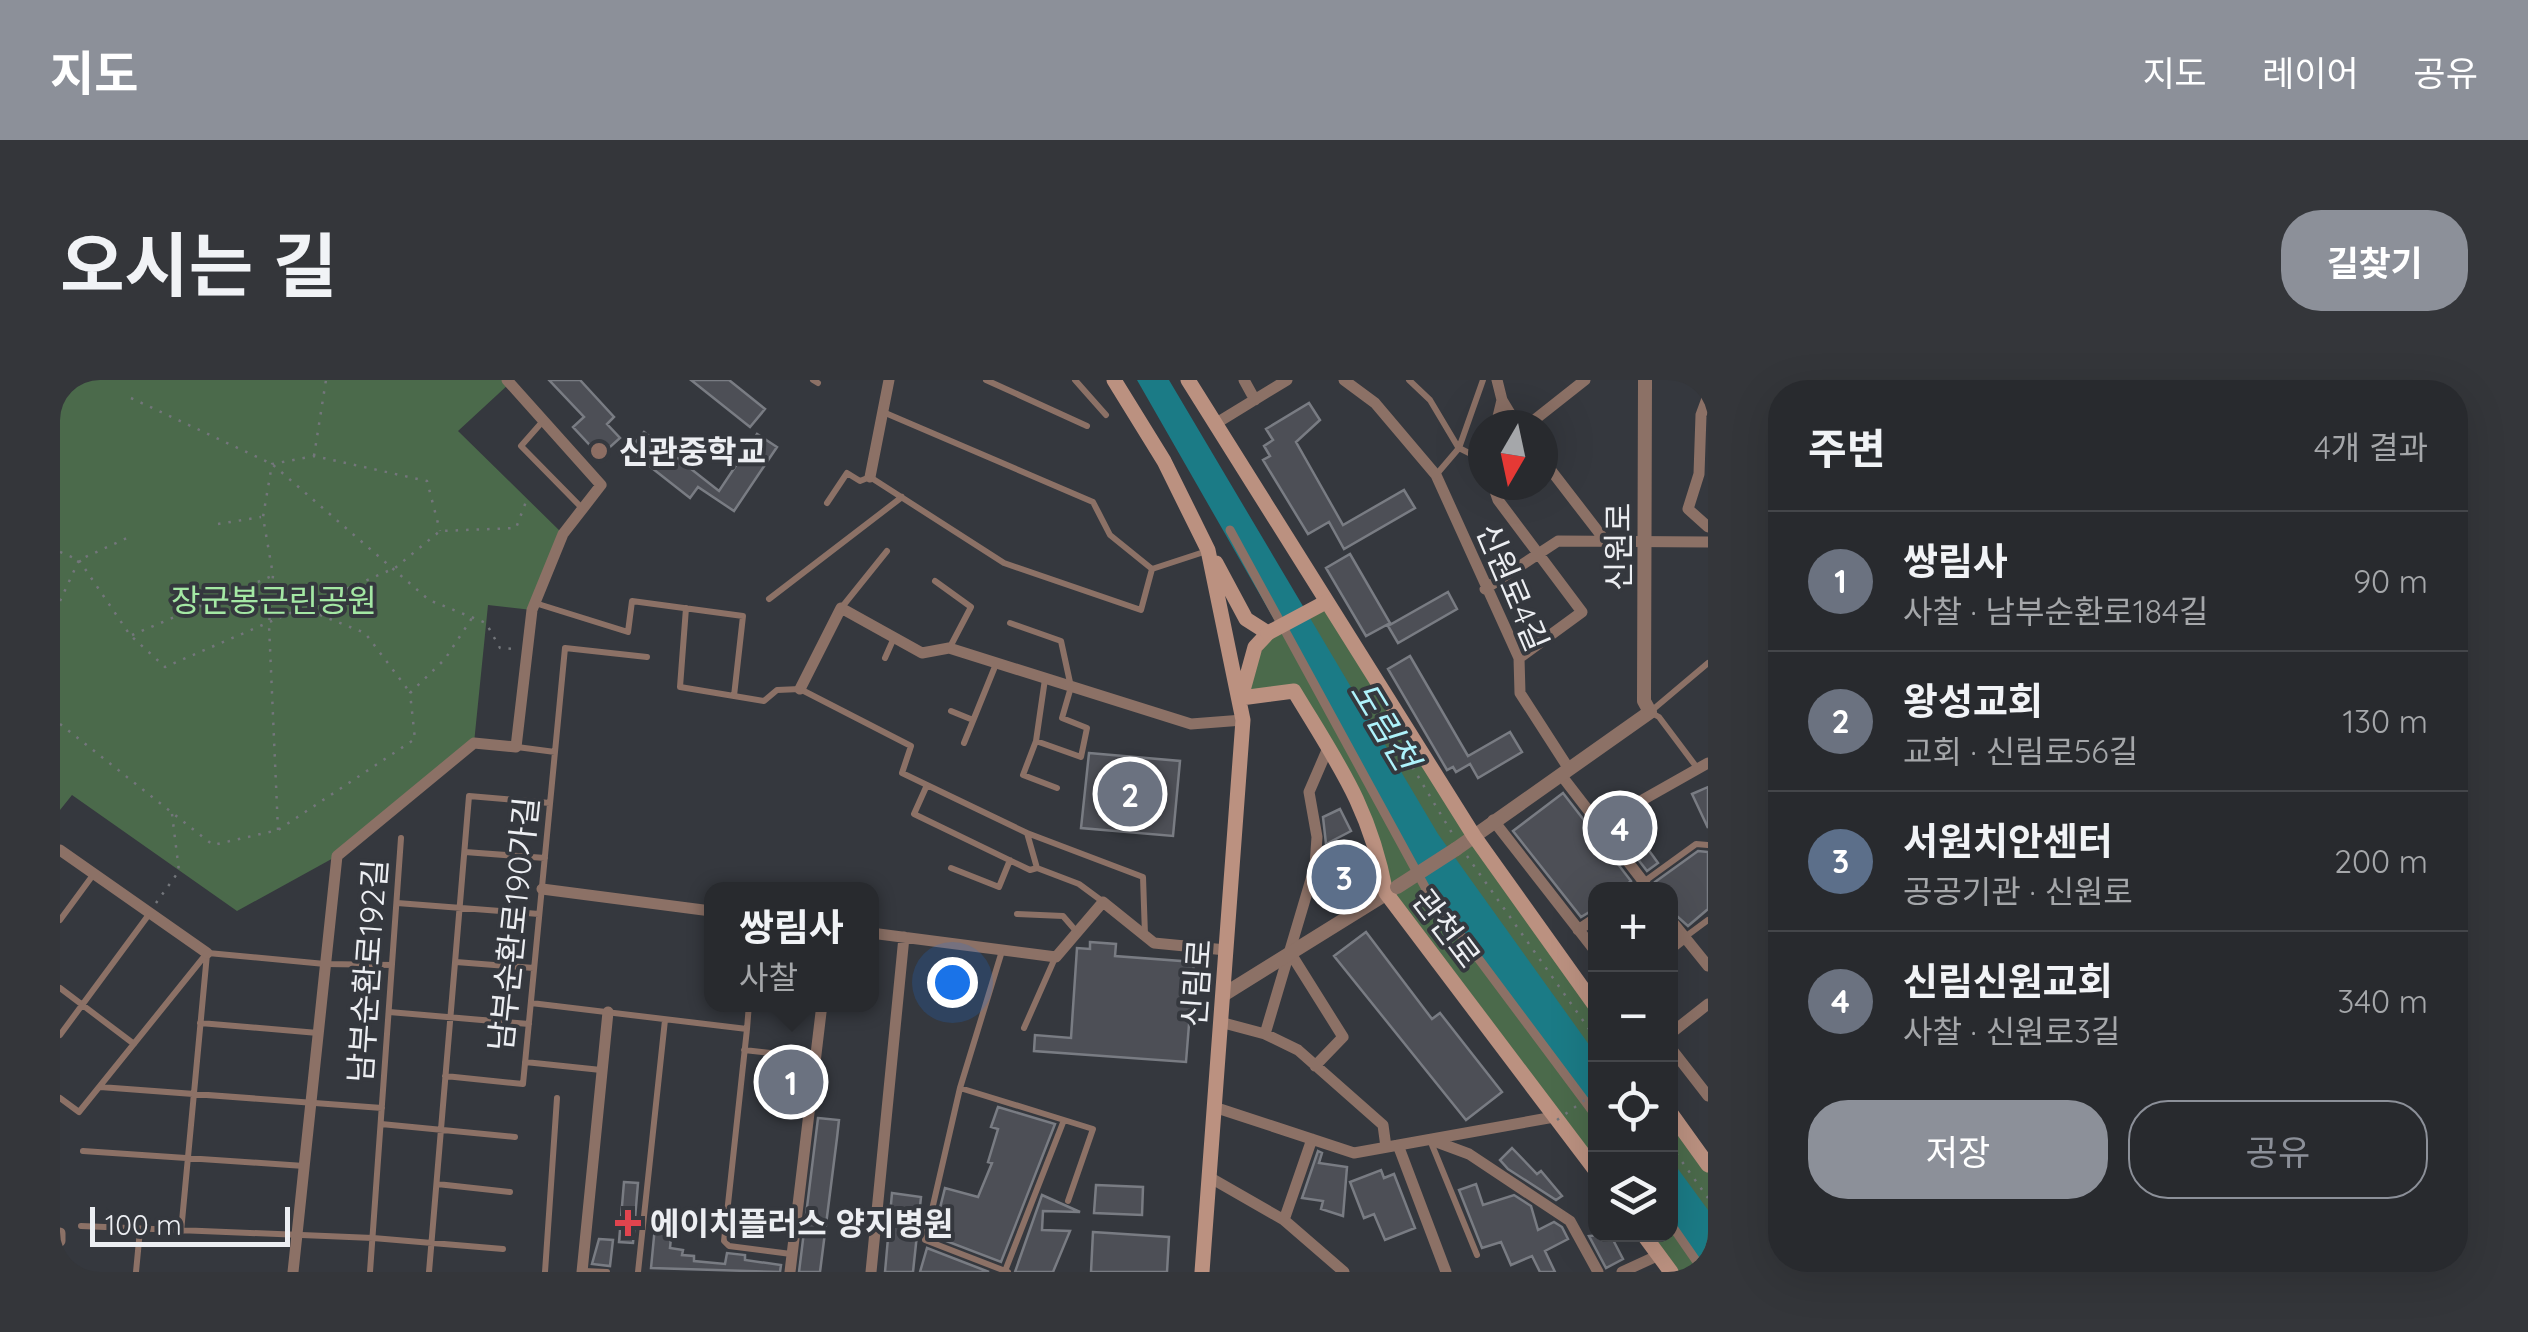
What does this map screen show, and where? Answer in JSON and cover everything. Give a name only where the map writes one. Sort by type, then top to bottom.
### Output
[{"type":"main road","name":"신림로","points":[[1114,380],[1164,461],[1208,550],[1241,698],[1243,720],[1202,1272]]},
{"type":"main road","points":[[1188,380],[1474,836],[1588,996]]},
{"type":"main road","points":[[1208,550],[1246,619],[1268,633],[1326,602]]},
{"type":"main road","name":"신림로","points":[[1241,698],[1255,647],[1268,633]]},
{"type":"main road","name":"관천로","points":[[1241,698],[1294,691],[1369,822],[1391,890],[1588,1160]]},
{"type":"main road","points":[[1678,1123],[1708,1165]]},
{"type":"main road","points":[[1649,1242],[1671,1272]]},
{"type":"street","points":[[292,1272],[337,856],[474,744],[516,747],[535,602],[563,534],[601,485],[508,380]]},
{"type":"street","points":[[870,477],[888,380]]},
{"type":"street","points":[[1244,380],[1254,400]]},
{"type":"street","name":"신원로4길","points":[[1344,380],[1375,402],[1436,475],[1519,658],[1520,693],[1565,772],[1639,882]]},
{"type":"street","points":[[1497,380],[1508,410]]},
{"type":"street","points":[[1547,410],[1585,380]]},
{"type":"street","name":"신원로","points":[[1644,380],[1644,701],[1650,712]]},
{"type":"street","points":[[1216,424],[1279,382]]},
{"type":"street","points":[[1708,396],[1699,474],[1688,509],[1708,527]]},
{"type":"street","points":[[1500,410],[1502,400]]},
{"type":"street","points":[[1558,479],[1607,543]]},
{"type":"street","points":[[1498,500],[1582,612],[1519,658]]},
{"type":"street","points":[[1230,530],[1424,888],[1588,1105]]},
{"type":"street","points":[[1486,589],[1558,541],[1708,542]]},
{"type":"street","points":[[800,689],[841,608],[922,653],[949,648],[1191,724],[1243,720]]},
{"type":"street","points":[[1223,994],[1456,849],[1650,712]]},
{"type":"street","points":[[1265,1034],[1291,954],[1316,852],[1311,781],[1328,748]]},
{"type":"street","points":[[1600,824],[1704,766]]},
{"type":"street","points":[[1493,820],[1588,942]]},
{"type":"street","points":[[60,850],[207,952]]},
{"type":"street","points":[[542,888],[704,910]]},
{"type":"street","points":[[879,934],[1056,957],[1103,902],[1154,942],[1226,950]]},
{"type":"street","points":[[1578,930],[1588,923]]},
{"type":"street","points":[[1678,930],[1708,966]]},
{"type":"street","points":[[871,1272],[904,938]]},
{"type":"street","points":[[1678,943],[1684,938]]},
{"type":"street","points":[[1291,954],[1344,1037],[1316,1066]]},
{"type":"street","points":[[1678,1028],[1708,1004]]},
{"type":"street","points":[[582,1271],[608,1012]]},
{"type":"street","points":[[790,1272],[821,1012]]},
{"type":"street","points":[[1220,1022],[1265,1034],[1298,1050],[1382,1125],[1446,1272]]},
{"type":"street","points":[[1678,1057],[1707,1093]]},
{"type":"street","points":[[1214,1107],[1354,1153],[1556,1118]]},
{"type":"street","points":[[1284,1220],[1312,1139]]},
{"type":"street","points":[[1430,1139],[1469,1154],[1570,1222],[1598,1272]]},
{"type":"street","points":[[1209,1177],[1284,1220],[1344,1272]]},
{"type":"street","points":[[60,1233],[60,1241]]},
{"type":"street","points":[[1678,1235],[1704,1272]]},
{"type":"street","points":[[1622,1272],[1659,1255]]},
{"type":"lane","points":[[986,380],[1087,426]]},
{"type":"lane","points":[[1075,380],[1106,415]]},
{"type":"lane","points":[[1409,380],[1430,400],[1459,448],[1468,452]]},
{"type":"lane","points":[[1436,475],[1459,448],[1483,380]]},
{"type":"lane","points":[[882,412],[1093,502],[1110,535],[1152,569]]},
{"type":"lane","points":[[543,420],[521,446],[582,508]]},
{"type":"lane","points":[[828,503],[848,473],[860,481],[870,477],[1004,563],[1141,610],[1152,569]]},
{"type":"lane","points":[[770,599],[902,498]]},
{"type":"lane","points":[[1152,569],[1208,550]]},
{"type":"lane","points":[[841,608],[887,551]]},
{"type":"lane","points":[[936,581],[971,606],[949,648]]},
{"type":"lane","points":[[535,602],[628,632],[632,601],[743,616],[734,696]]},
{"type":"lane","points":[[686,608],[680,686],[764,702],[777,690],[800,689],[911,746],[902,773],[1027,833],[1142,878],[1146,936]]},
{"type":"lane","points":[[1010,623],[1061,640],[1071,687],[1062,718],[1087,728],[1081,757],[1036,741]]},
{"type":"lane","points":[[885,658],[893,640]]},
{"type":"lane","name":"남부순환로190가길","points":[[446,1076],[523,1084],[565,648],[648,657]]},
{"type":"lane","points":[[964,743],[996,663]]},
{"type":"lane","points":[[1704,766],[1650,712],[1708,663]]},
{"type":"lane","points":[[1045,678],[1036,741],[1023,775],[1057,788]]},
{"type":"lane","points":[[952,711],[973,720]]},
{"type":"lane","name":"남부순환로190가길","points":[[516,747],[555,752]]},
{"type":"lane","points":[[927,785],[914,814],[1030,870],[1037,868],[1079,884],[1103,902]]},
{"type":"lane","points":[[429,1272],[470,796],[550,803]]},
{"type":"lane","points":[[1027,833],[1037,868]]},
{"type":"lane","name":"남부순환로192길","points":[[370,1272],[401,838]]},
{"type":"lane","points":[[1648,882],[1696,844],[1708,845]]},
{"type":"lane","points":[[465,852],[545,858]]},
{"type":"lane","points":[[951,868],[999,887],[1010,860]]},
{"type":"lane","points":[[60,920],[94,874]]},
{"type":"lane","points":[[396,903],[540,914]]},
{"type":"lane","points":[[60,1035],[150,912]]},
{"type":"lane","points":[[1016,914],[1063,916],[1077,932]]},
{"type":"lane","points":[[1684,938],[1708,920]]},
{"type":"lane","points":[[1002,950],[960,1088],[925,1240],[1006,1272],[1064,1120]]},
{"type":"lane","points":[[207,952],[326,964],[392,965]]},
{"type":"lane","points":[[181,1232],[207,952]]},
{"type":"lane","points":[[60,1098],[80,1112],[207,952]]},
{"type":"lane","points":[[1024,1028],[1056,957]]},
{"type":"lane","points":[[455,962],[534,968]]},
{"type":"lane","points":[[60,988],[134,1044]]},
{"type":"lane","points":[[531,1002],[746,1029]]},
{"type":"lane","points":[[389,1012],[529,1024]]},
{"type":"lane","points":[[747,1012],[724,1241],[729,1246],[792,1254]]},
{"type":"lane","points":[[638,1272],[665,1019]]},
{"type":"lane","points":[[200,1023],[318,1033]]},
{"type":"lane","points":[[744,1050],[816,1058]]},
{"type":"lane","points":[[525,1062],[602,1070]]},
{"type":"lane","name":"남부순환로192길","points":[[100,1087],[382,1108]]},
{"type":"lane","points":[[960,1088],[1093,1129],[1068,1200]]},
{"type":"lane","points":[[545,1272],[557,1098]]},
{"type":"lane","points":[[381,1124],[514,1137]]},
{"type":"lane","points":[[1430,1139],[1476,1255]]},
{"type":"lane","points":[[83,1151],[304,1166]]},
{"type":"lane","points":[[436,1184],[510,1192]]},
{"type":"lane","points":[[81,1226],[296,1238],[373,1238],[503,1249]]},
{"type":"lane","points":[[136,1272],[140,1230]]},
{"type":"lane","points":[[582,1271],[606,1272]]},
{"type":"path","points":[[314,456],[326,380]]},
{"type":"path","points":[[130,398],[272,464],[429,600],[474,614],[486,623],[500,648],[527,650]]},
{"type":"path","points":[[272,464],[314,456],[427,481],[440,531]]},
{"type":"path","points":[[272,464],[263,517],[273,575],[269,625],[278,830]]},
{"type":"path","points":[[60,552],[79,560],[130,636],[165,667],[307,609],[394,568],[440,531],[516,528],[527,499]]},
{"type":"path","points":[[218,524],[263,517]]},
{"type":"path","points":[[60,601],[79,560],[127,538]]},
{"type":"path","points":[[130,636],[273,575]]},
{"type":"path","points":[[60,724],[213,845],[278,830],[416,739],[410,693],[365,633],[307,609]]},
{"type":"path","points":[[410,693],[445,659],[474,614]]},
{"type":"path","points":[[150,912],[179,871],[172,813]]},
{"type":"path","points":[[1556,1118],[1588,1097]]},
{"type":"path","points":[[1675,1152],[1708,1198]]},
{"type":"green space","name":"장군봉근린공원","points":[[60,380],[507,380],[510,383],[458,431],[563,534],[532,610],[488,605],[474,743],[337,856],[237,911],[72,795],[60,810]]},
{"type":"green space","points":[[1325,607],[1588,1002],[1588,1154],[1399,901],[1296,687],[1247,693],[1264,646],[1292,623]]},
{"type":"green space","points":[[1678,1128],[1708,1171],[1708,1272],[1677,1272],[1654,1242],[1678,1242]]},
{"type":"water","name":"도림천","points":[[1137,380],[1169,380],[1438,834],[1588,1043],[1588,1112],[1425,883]]},
{"type":"water","points":[[1678,1169],[1708,1210],[1708,1272],[1678,1236]]},
{"type":"building","points":[[549,380],[580,380],[614,417],[607,424],[620,438],[600,456],[573,427],[584,417]]},
{"type":"building","points":[[691,380],[729,380],[765,409],[750,427]]},
{"type":"building","points":[[1309,403],[1320,420],[1296,442],[1343,525],[1404,490],[1415,508],[1344,549],[1329,522],[1308,534],[1263,460],[1270,456],[1264,446],[1273,440],[1266,429]]},
{"type":"building","points":[[644,432],[719,491],[757,434],[777,447],[734,511],[698,487],[690,498],[629,450]]},
{"type":"building","points":[[1350,554],[1390,623],[1366,636],[1326,568]]},
{"type":"building","points":[[1448,592],[1457,609],[1398,643],[1388,626]]},
{"type":"building","points":[[1410,656],[1468,756],[1510,732],[1522,752],[1478,778],[1470,764],[1456,772],[1453,767],[1447,770],[1388,669]]},
{"type":"building","points":[[1089,753],[1180,761],[1173,836],[1081,828]]},
{"type":"building","points":[[1708,787],[1708,828],[1692,794]]},
{"type":"building","points":[[1563,793],[1631,881],[1588,882],[1588,913],[1581,917],[1513,831]]},
{"type":"building","points":[[1340,809],[1351,831],[1326,844],[1323,817]]},
{"type":"building","points":[[1627,820],[1658,863],[1647,871],[1613,827]]},
{"type":"building","points":[[1698,851],[1708,852],[1708,909],[1688,926],[1678,917],[1678,882],[1655,882]]},
{"type":"building","points":[[1366,932],[1432,1019],[1440,1013],[1502,1092],[1466,1120],[1334,956]]},
{"type":"building","points":[[1090,942],[1116,944],[1115,956],[1194,962],[1186,1062],[1034,1051],[1035,1035],[1071,1038],[1077,948],[1090,949]]},
{"type":"building","points":[[778,1069],[804,1072],[802,1095],[775,1091]]},
{"type":"building","points":[[998,1107],[1055,1124],[1001,1262],[933,1236],[945,1188],[978,1197],[992,1163],[988,1162],[998,1129],[991,1127]]},
{"type":"building","points":[[818,1118],[839,1120],[837,1138],[820,1272],[799,1272]]},
{"type":"building","points":[[1512,1148],[1537,1174],[1541,1171],[1562,1196],[1556,1200],[1508,1169],[1500,1160]]},
{"type":"building","points":[[1318,1151],[1322,1153],[1319,1163],[1347,1167],[1343,1216],[1321,1209],[1323,1201],[1302,1198]]},
{"type":"building","points":[[1381,1170],[1384,1178],[1394,1174],[1415,1228],[1385,1240],[1374,1214],[1364,1218],[1350,1182]]},
{"type":"building","points":[[624,1182],[638,1183],[633,1243],[619,1242]]},
{"type":"building","points":[[1476,1184],[1483,1205],[1514,1195],[1531,1206],[1538,1230],[1554,1222],[1562,1227],[1568,1239],[1545,1251],[1555,1272],[1540,1272],[1532,1256],[1511,1265],[1501,1242],[1482,1248],[1459,1190]]},
{"type":"building","points":[[1096,1185],[1143,1187],[1142,1215],[1094,1213]]},
{"type":"building","points":[[892,1193],[921,1197],[913,1272],[885,1272]]},
{"type":"building","points":[[1042,1195],[1080,1212],[1043,1211],[1042,1230],[1070,1231],[1053,1272],[1015,1272]]},
{"type":"building","points":[[656,1216],[673,1218],[670,1248],[683,1250],[682,1255],[694,1256],[694,1261],[725,1264],[727,1253],[745,1255],[745,1260],[781,1265],[780,1272],[651,1268]]},
{"type":"building","points":[[1093,1232],[1169,1237],[1167,1272],[1091,1272]]},
{"type":"building","points":[[599,1239],[613,1240],[610,1266],[592,1264]]},
{"type":"building","points":[[1592,1242],[1614,1242],[1623,1259],[1606,1268]]},
{"type":"building","points":[[927,1248],[989,1272],[920,1272]]},
{"type":"place","name":"신관중학교","points":[[599,451]]},
{"type":"place","name":"왕성교회","points":[[1130,794]]},
{"type":"place","name":"신림신원교회","points":[[1620,828]]},
{"type":"place","name":"서원치안센터","points":[[1344,877]]},
{"type":"place","name":"쌍림사","points":[[791,1082]]},
{"type":"place","name":"에이치플러스 양지병원","points":[[628,1223]]}]
